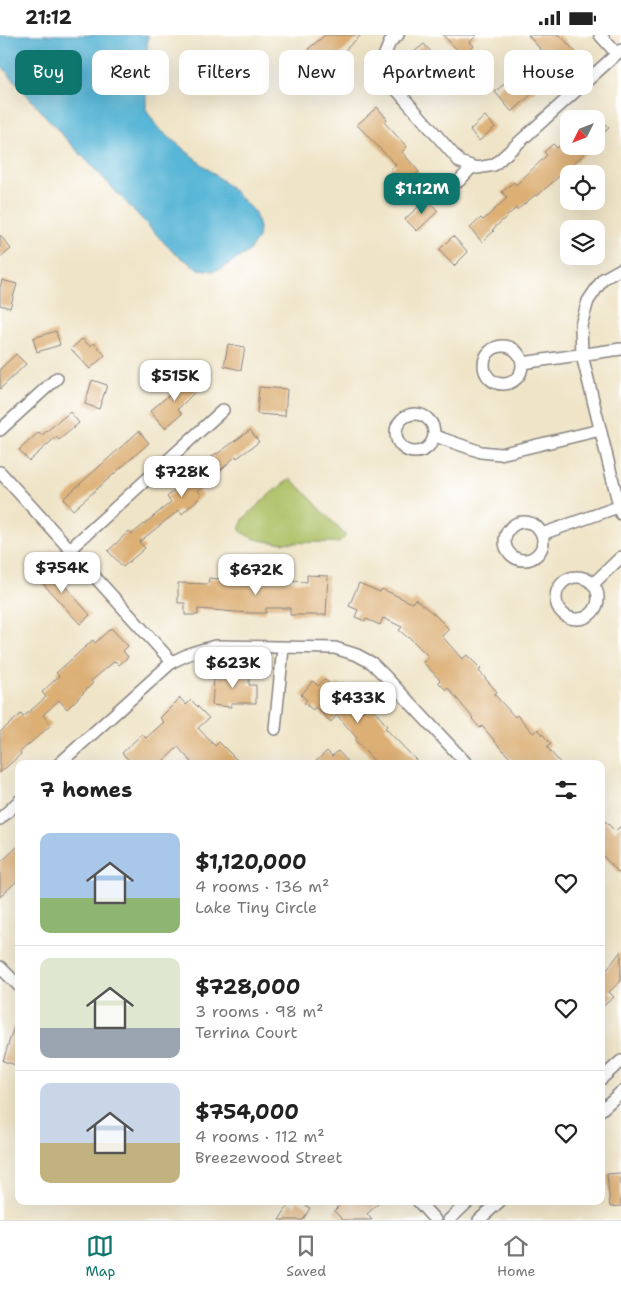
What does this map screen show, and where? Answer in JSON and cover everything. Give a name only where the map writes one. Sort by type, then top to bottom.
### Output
[{"type":"street","points":[[398,35],[390,42],[382,61],[388,80],[460,162],[476,168],[494,165],[619,52],[600,35]]},
{"type":"street","points":[[459,181],[472,167]]},
{"type":"street","points":[[542,534],[620,511],[582,355],[580,325],[588,301],[603,279],[621,269]]},
{"type":"street","points":[[522,363],[621,349]]},
{"type":"street","points":[[0,430],[57,378]]},
{"type":"street","points":[[70,549],[223,409]]},
{"type":"street","points":[[435,436],[481,452],[500,453],[600,430]]},
{"type":"street","points":[[0,472],[172,662]]},
{"type":"street","points":[[593,584],[621,557]]},
{"type":"street","points":[[63,760],[172,662],[191,653],[215,646],[335,648],[357,655],[372,663],[463,760]]},
{"type":"street","points":[[274,729],[283,648]]},
{"type":"street","points":[[0,819],[15,805]]},
{"type":"street","points":[[0,967],[15,982]]},
{"type":"street","points":[[605,1075],[621,1061]]},
{"type":"street","points":[[605,1106],[621,1092]]},
{"type":"street","points":[[422,1205],[435,1220]]},
{"type":"street","points":[[448,1220],[465,1205]]},
{"type":"street","points":[[479,1220],[496,1205]]},
{"type":"green space","points":[[290,479],[299,486],[346,536],[339,543],[272,542],[248,536],[239,529],[244,518],[271,493]]},
{"type":"water","points":[[0,35],[148,35],[147,50],[92,50],[92,95],[146,95],[146,110],[158,128],[231,188],[255,213],[259,228],[258,238],[248,252],[223,268],[213,271],[199,269],[173,252],[27,95],[82,95],[82,50],[15,50],[15,81],[0,64]]},
{"type":"building","points":[[325,35],[361,35],[345,50],[308,49]]},
{"type":"building","points":[[443,35],[477,35],[470,42],[474,46],[470,50],[457,50]]},
{"type":"building","points":[[528,35],[560,35],[574,50],[541,50]]},
{"type":"building","points":[[424,44],[429,50],[416,50]]},
{"type":"building","points":[[504,84],[504,95],[531,95],[512,112],[495,92]]},
{"type":"building","points":[[377,107],[387,119],[384,122],[407,147],[402,152],[419,172],[399,188],[393,181],[397,178],[390,170],[396,165],[357,125]]},
{"type":"building","points":[[485,116],[495,127],[479,141],[470,130]]},
{"type":"building","points":[[553,144],[557,148],[560,145],[560,155],[583,155],[572,165],[560,165],[560,175],[537,196],[535,195],[517,210],[516,208],[482,242],[470,228],[481,218],[483,220],[507,198],[502,192],[514,182],[516,185],[547,155],[544,152]]},
{"type":"building","points":[[427,199],[438,211],[417,231],[405,219]]},
{"type":"building","points":[[0,235],[11,249],[0,258]]},
{"type":"building","points":[[453,236],[468,252],[454,266],[439,250]]},
{"type":"building","points":[[2,280],[17,284],[10,308],[0,305]]},
{"type":"building","points":[[56,331],[60,345],[37,352],[33,338]]},
{"type":"building","points":[[82,339],[90,346],[94,343],[105,355],[90,369],[71,349]]},
{"type":"building","points":[[228,344],[245,347],[241,370],[224,366]]},
{"type":"building","points":[[16,354],[26,364],[0,389],[0,369]]},
{"type":"building","points":[[190,374],[201,386],[178,409],[182,414],[165,428],[150,411],[174,391]]},
{"type":"building","points":[[92,380],[107,385],[99,409],[85,404]]},
{"type":"building","points":[[259,387],[287,389],[285,416],[257,414]]},
{"type":"building","points":[[70,412],[79,423],[59,440],[56,437],[29,461],[19,450],[39,432],[42,435]]},
{"type":"building","points":[[250,430],[259,442],[237,458],[236,456],[198,491],[202,495],[182,514],[179,510],[139,542],[145,548],[123,567],[108,551],[129,531],[132,534],[171,502],[167,497],[216,453]]},
{"type":"building","points":[[139,431],[149,443],[73,510],[63,499]]},
{"type":"building","points":[[46,564],[90,615],[80,624],[34,574]]},
{"type":"building","points":[[307,575],[328,576],[326,615],[290,615],[290,608],[266,608],[266,613],[198,609],[198,615],[185,615],[185,603],[178,603],[178,583],[208,584],[209,578],[262,583],[262,579],[307,582]]},
{"type":"building","points":[[359,583],[380,592],[382,589],[412,603],[415,599],[449,629],[442,636],[462,659],[467,655],[481,669],[479,671],[497,692],[494,694],[515,717],[517,715],[533,733],[538,729],[551,744],[547,747],[558,760],[512,760],[482,726],[480,728],[472,719],[448,688],[446,690],[438,682],[440,680],[423,662],[429,657],[399,630],[402,627],[383,618],[380,625],[366,619],[365,621],[355,617],[358,610],[349,606]]},
{"type":"building","points":[[111,628],[128,646],[123,651],[128,657],[119,665],[115,661],[91,681],[93,683],[67,709],[59,700],[43,715],[51,725],[20,752],[21,754],[0,773],[0,732],[21,714],[23,717],[46,697],[42,692],[59,676],[56,673],[93,640],[95,643]]},
{"type":"building","points":[[220,671],[249,672],[249,685],[256,685],[256,703],[231,703],[231,707],[212,705],[214,679],[219,679]]},
{"type":"building","points":[[324,679],[335,688],[339,684],[348,691],[343,697],[357,710],[359,709],[362,712],[370,705],[387,726],[385,728],[416,760],[373,760],[355,740],[357,738],[337,715],[331,722],[315,707],[313,710],[304,703],[307,700],[301,695],[313,681],[318,686]]},
{"type":"building","points":[[180,698],[186,705],[191,700],[209,718],[198,728],[215,746],[219,742],[237,760],[189,760],[178,747],[164,760],[128,760],[122,753],[142,734],[146,738],[164,722],[160,718]]},
{"type":"building","points":[[327,751],[332,756],[338,751],[346,760],[317,760]]},
{"type":"building","points":[[605,821],[615,831],[621,826],[621,875],[605,858]]},
{"type":"building","points":[[15,849],[15,883],[0,897],[0,863]]},
{"type":"building","points":[[621,951],[621,981],[609,992],[614,997],[605,1005],[605,970],[606,971]]},
{"type":"building","points":[[15,1023],[15,1065],[3,1061]]},
{"type":"building","points":[[621,1173],[621,1206],[610,1207],[607,1174]]},
{"type":"building","points":[[289,1205],[305,1205],[310,1208],[303,1220],[279,1220]]},
{"type":"building","points":[[340,1205],[377,1205],[367,1214],[372,1220],[343,1220],[334,1211]]}]
